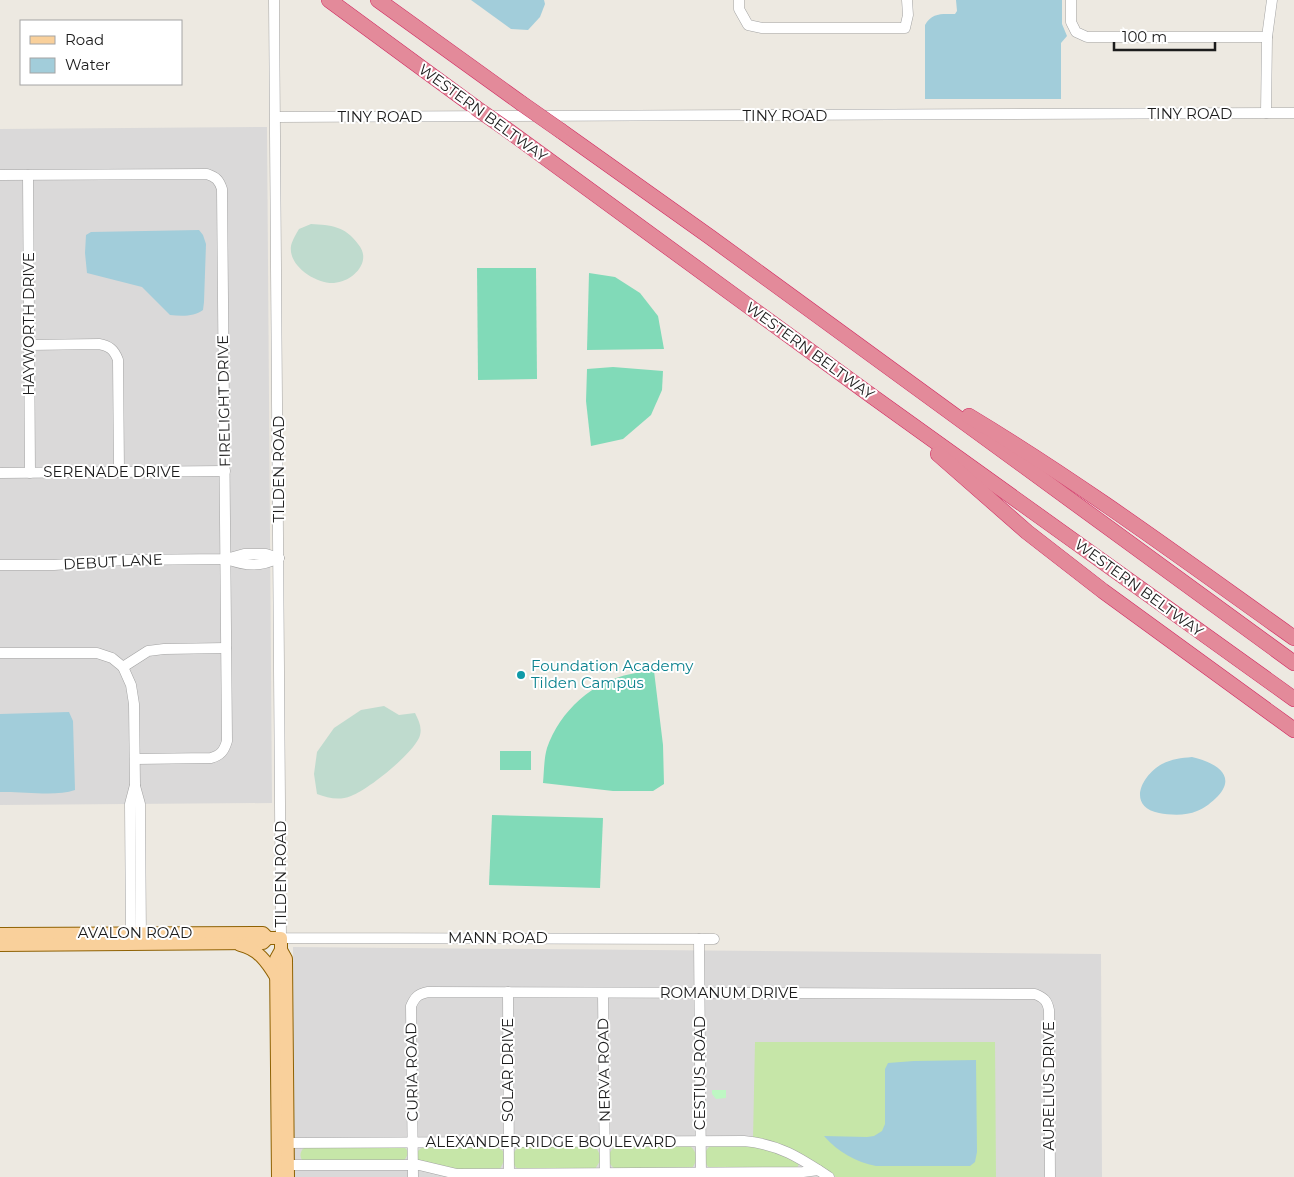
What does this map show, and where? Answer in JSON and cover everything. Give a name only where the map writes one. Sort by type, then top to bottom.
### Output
[{"type":"highway","name":"WESTERN BELTWAY","points":[[329,0],[870,394],[1294,699]]},
{"type":"highway","name":"WESTERN BELTWAY","points":[[378,0],[1294,663]]},
{"type":"highway","points":[[879,361],[1022,448],[1100,499],[1294,638]]},
{"type":"highway","points":[[870,394],[1027,532],[1103,592],[1294,730]]},
{"type":"main road","name":"AVALON ROAD","points":[[0,946],[263,933],[268,938],[281,944]]},
{"type":"main road","name":"AVALON ROAD","points":[[0,934],[232,943],[262,943],[268,938]]},
{"type":"main road","points":[[232,943],[247,946],[258,953],[266,961],[276,978]]},
{"type":"main road","points":[[281,944],[276,959],[276,978],[283,1171]]},
{"type":"main road","points":[[281,944],[286,959],[282,1143]]},
{"type":"street","name":"TILDEN ROAD","points":[[274,0],[281,944]]},
{"type":"street","points":[[739,0],[739,9],[748,25],[762,28],[905,28],[908,15],[907,0]]},
{"type":"street","points":[[1071,0],[1071,22],[1076,32],[1087,37],[1266,37]]},
{"type":"street","points":[[1266,114],[1266,37],[1272,0]]},
{"type":"street","name":"TINY ROAD","points":[[276,117],[1294,113]]},
{"type":"street","name":"FIRELIGHT DRIVE","points":[[0,175],[207,174],[215,176],[220,182],[222,189],[227,741],[224,751],[218,756],[211,758],[134,759]]},
{"type":"street","name":"HAYWORTH DRIVE","points":[[28,175],[30,472]]},
{"type":"street","points":[[29,345],[99,344],[108,346],[115,352],[118,360],[119,472]]},
{"type":"street","name":"SERENADE DRIVE","points":[[0,473],[225,471]]},
{"type":"street","name":"DEBUT LANE","points":[[0,566],[54,565],[124,560],[226,559],[244,554],[250,559],[266,554],[279,558]]},
{"type":"street","points":[[123,667],[148,651],[226,648]]},
{"type":"street","points":[[0,653],[97,653],[112,658],[123,667],[131,685],[134,704],[135,785],[140,804],[135,816],[136,938]]},
{"type":"street","name":"CESTIUS ROAD","points":[[699,939],[701,1175]]},
{"type":"street","name":"MANN ROAD","points":[[281,944],[714,939]]},
{"type":"street","name":"ROMANUM DRIVE","points":[[415,998],[420,994],[428,992],[1035,994],[1043,997]]},
{"type":"street","name":"SOLAR DRIVE","points":[[508,992],[509,1176]]},
{"type":"street","name":"NERVA ROAD","points":[[603,993],[605,1175]]},
{"type":"street","name":"AURELIUS DRIVE","points":[[1043,997],[1047,1002],[1049,1010],[1050,1177]]},
{"type":"street","name":"CURIA ROAD","points":[[413,1177],[411,1006],[415,998]]},
{"type":"street","name":"ALEXANDER RIDGE BOULEVARD","points":[[282,1143],[744,1141],[772,1145],[790,1152],[829,1177]]},
{"type":"street","name":"ALEXANDER RIDGE BOULEVARD","points":[[283,1171],[413,1165],[427,1166],[445,1173],[509,1176],[701,1175],[818,1170]]},
{"type":"shaded area","points":[[267,127],[272,803],[0,805],[0,129]]},
{"type":"shaded area","points":[[293,947],[1101,954],[1102,1177],[294,1177]]},
{"type":"green space","points":[[311,224],[325,225],[343,230],[353,238],[362,251],[363,257],[359,270],[354,275],[341,282],[327,283],[312,277],[299,267],[291,253],[291,246],[299,229]]},
{"type":"green space","points":[[477,268],[536,268],[537,379],[478,380]]},
{"type":"green space","points":[[589,273],[615,277],[640,293],[658,316],[664,349],[587,350]]},
{"type":"green space","points":[[613,367],[663,371],[662,390],[651,415],[623,439],[591,446],[586,401],[587,369]]},
{"type":"green space","points":[[654,671],[663,745],[664,784],[653,791],[613,791],[543,783],[547,748],[553,734],[569,710],[591,691],[604,683],[631,674]]},
{"type":"green space","points":[[384,706],[399,715],[415,713],[421,731],[414,745],[388,771],[359,792],[347,798],[338,799],[317,794],[314,774],[317,752],[334,728],[361,710]]},
{"type":"green space","points":[[500,751],[531,751],[531,770],[500,770]]},
{"type":"green space","points":[[492,815],[603,818],[600,888],[489,885]]},
{"type":"green space","points":[[755,1042],[995,1042],[996,1177],[836,1177],[824,1169],[753,1139]]},
{"type":"green space","points":[[712,1090],[726,1090],[726,1098],[716,1099],[712,1094]]},
{"type":"green space","points":[[737,1144],[771,1148],[799,1164],[797,1168],[709,1168],[704,1156],[706,1150],[711,1145]]},
{"type":"green space","points":[[524,1145],[589,1145],[598,1151],[600,1161],[595,1169],[519,1170],[513,1163],[512,1156],[516,1149]]},
{"type":"green space","points":[[425,1146],[495,1146],[503,1151],[504,1161],[500,1169],[458,1171],[419,1161],[418,1152]]},
{"type":"green space","points":[[616,1146],[690,1146],[695,1151],[696,1160],[691,1169],[617,1170],[609,1162],[610,1152]]},
{"type":"green space","points":[[404,1147],[408,1154],[404,1161],[303,1161],[301,1156],[304,1148]]},
{"type":"water","points":[[471,0],[544,0],[545,4],[540,17],[528,30],[511,29]]},
{"type":"water","points":[[956,0],[1062,0],[1062,24],[1067,36],[1061,43],[1061,99],[925,99],[925,25],[934,16],[955,14],[957,11]]},
{"type":"water","points":[[199,230],[206,244],[204,302],[203,310],[196,314],[170,315],[142,287],[87,273],[86,235],[91,232]]},
{"type":"water","points":[[69,712],[73,721],[75,790],[58,793],[0,792],[0,714]]},
{"type":"water","points":[[1192,757],[1214,765],[1224,775],[1224,788],[1216,798],[1193,813],[1173,815],[1159,813],[1143,804],[1140,797],[1141,790],[1148,775],[1169,761]]},
{"type":"water","points":[[976,1060],[977,1152],[975,1162],[970,1166],[876,1166],[848,1156],[824,1136],[867,1137],[874,1136],[882,1131],[885,1124],[885,1069],[888,1063]]},
{"type":"place","name":"Foundation Academy Tilden Campus","points":[[521,675]]}]
